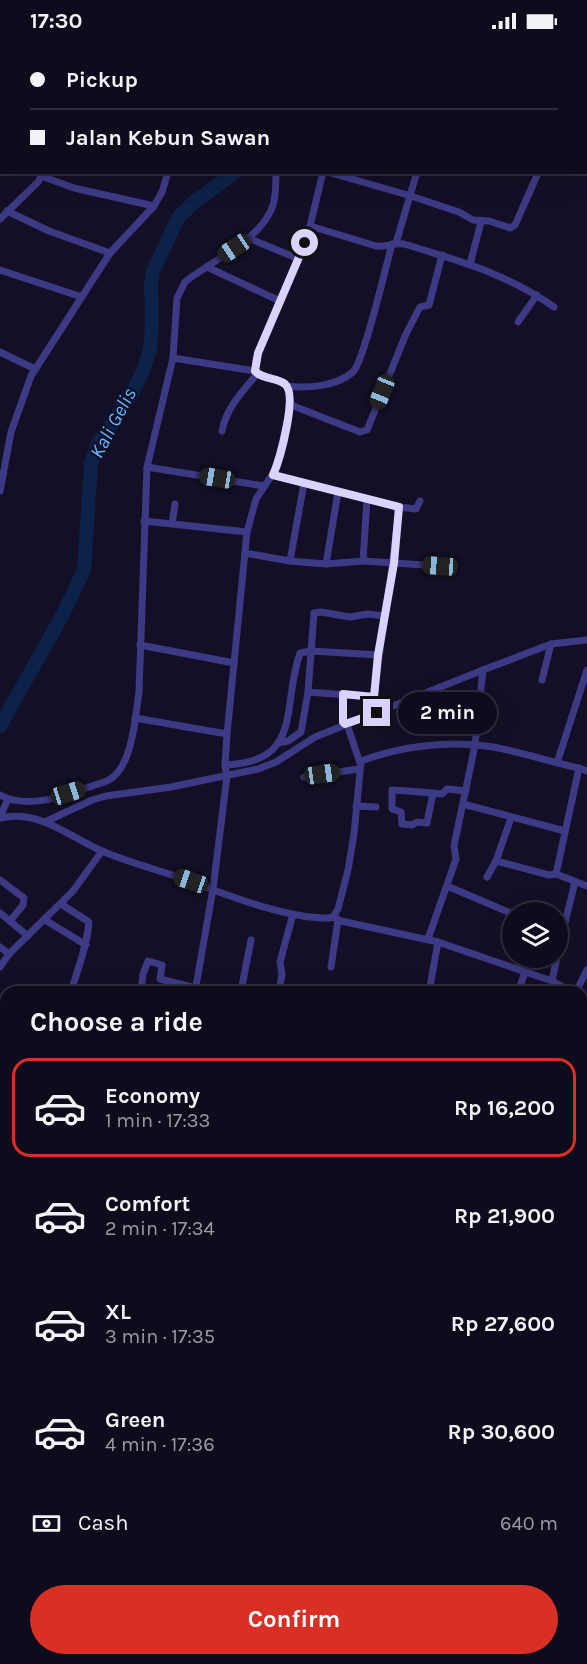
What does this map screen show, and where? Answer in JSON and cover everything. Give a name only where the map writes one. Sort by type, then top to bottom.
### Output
[{"type":"street","points":[[0,219],[42,174],[74,188],[154,206]]},
{"type":"street","points":[[0,491],[2,456],[17,411],[35,369],[110,253],[154,206],[162,192],[167,174]]},
{"type":"street","points":[[0,795],[8,799],[41,801],[115,777],[123,766],[139,692],[147,467],[173,358],[179,292],[185,282],[259,229],[270,214],[275,196],[276,174]]},
{"type":"street","points":[[222,431],[224,419],[229,410],[256,372],[258,353],[299,260],[325,174]]},
{"type":"street","points":[[333,174],[411,196],[481,222],[489,221],[510,228],[514,227],[537,174]]},
{"type":"street","points":[[173,358],[256,372],[297,388],[319,386],[353,372],[362,352],[416,174]]},
{"type":"street","points":[[7,211],[49,231],[110,253]]},
{"type":"street","points":[[470,264],[481,222]]},
{"type":"street","points":[[310,226],[380,247],[394,244],[470,264],[510,280],[554,307]]},
{"type":"street","points":[[248,238],[299,260]]},
{"type":"street","points":[[291,405],[360,432],[367,430],[405,334],[420,307],[429,305],[442,255]]},
{"type":"street","points":[[207,267],[280,301]]},
{"type":"street","points":[[0,270],[82,297]]},
{"type":"street","points":[[518,322],[537,296]]},
{"type":"street","points":[[0,352],[35,369]]},
{"type":"street","points":[[196,986],[213,889],[247,532],[254,505],[273,475],[291,405],[287,386]]},
{"type":"street","points":[[147,467],[264,486]]},
{"type":"street","points":[[273,475],[399,507],[416,509],[420,501]]},
{"type":"street","points":[[290,561],[304,483]]},
{"type":"street","points":[[326,564],[338,492]]},
{"type":"street","points":[[363,561],[368,499]]},
{"type":"street","points":[[172,524],[175,504]]},
{"type":"street","points":[[308,692],[374,697],[378,655],[394,566],[399,507]]},
{"type":"street","points":[[144,521],[247,532]]},
{"type":"street","points":[[245,553],[290,561],[326,564],[363,561],[394,566],[440,566]]},
{"type":"street","points":[[279,743],[288,741],[301,732],[308,692],[314,612],[346,616],[368,614],[385,616]]},
{"type":"street","points":[[47,821],[106,796],[226,770],[268,765],[344,721],[551,644],[587,640]]},
{"type":"street","points":[[542,680],[551,644]]},
{"type":"street","points":[[140,645],[234,663]]},
{"type":"street","points":[[226,770],[257,760],[272,752],[279,743],[286,721],[299,654],[311,651],[378,655]]},
{"type":"street","points":[[428,939],[456,859],[454,846],[475,745],[483,670]]},
{"type":"street","points":[[557,763],[587,670]]},
{"type":"street","points":[[343,694],[344,721],[359,766]]},
{"type":"street","points":[[135,718],[227,734]]},
{"type":"street","points":[[331,967],[336,918],[348,870],[359,766],[362,760],[433,744],[475,745],[499,748],[587,771]]},
{"type":"street","points":[[304,777],[359,766]]},
{"type":"street","points":[[556,874],[579,768]]},
{"type":"street","points":[[433,793],[427,823],[402,824],[401,811],[392,809],[392,790],[433,793],[443,794],[447,789],[465,791]]},
{"type":"street","points":[[8,799],[0,817],[15,816],[47,821],[102,851],[213,889],[293,914],[316,918],[336,918],[428,939],[562,986]]},
{"type":"street","points":[[463,804],[565,831]]},
{"type":"street","points":[[356,806],[376,807]]},
{"type":"street","points":[[487,877],[496,861],[511,818]]},
{"type":"street","points":[[0,967],[9,954],[73,891],[102,851]]},
{"type":"street","points":[[496,861],[556,874],[587,886]]},
{"type":"street","points":[[0,880],[24,898],[23,905],[10,921]]},
{"type":"street","points":[[568,905],[575,882]]},
{"type":"street","points":[[447,886],[502,909]]},
{"type":"street","points":[[61,904],[88,920],[89,924],[86,945],[73,986]]},
{"type":"street","points":[[0,913],[28,936]]},
{"type":"street","points":[[280,986],[282,975],[280,962],[293,914]]},
{"type":"street","points":[[45,920],[86,945]]},
{"type":"street","points":[[242,986],[251,940]]},
{"type":"street","points":[[430,986],[438,942]]},
{"type":"street","points":[[0,947],[9,954]]},
{"type":"street","points":[[141,986],[147,963],[163,962],[160,979]]},
{"type":"street","points":[[552,981],[555,968]]},
{"type":"street","points":[[578,986],[587,970]]},
{"type":"street","points":[[521,986],[525,972]]},
{"type":"street","points":[[152,977],[182,986]]},
{"type":"waterway","name":"Kali Gelis","points":[[0,726],[63,614],[84,570],[91,464],[97,445],[131,395],[143,371],[150,349],[153,271],[178,218],[194,202],[233,174]]},
{"type":"route","points":[[305,243],[258,353],[255,371],[262,377],[283,382],[290,393],[291,405],[278,463],[273,475],[399,507],[394,563],[378,655],[374,697],[343,694],[343,722],[345,724],[377,713]]}]
